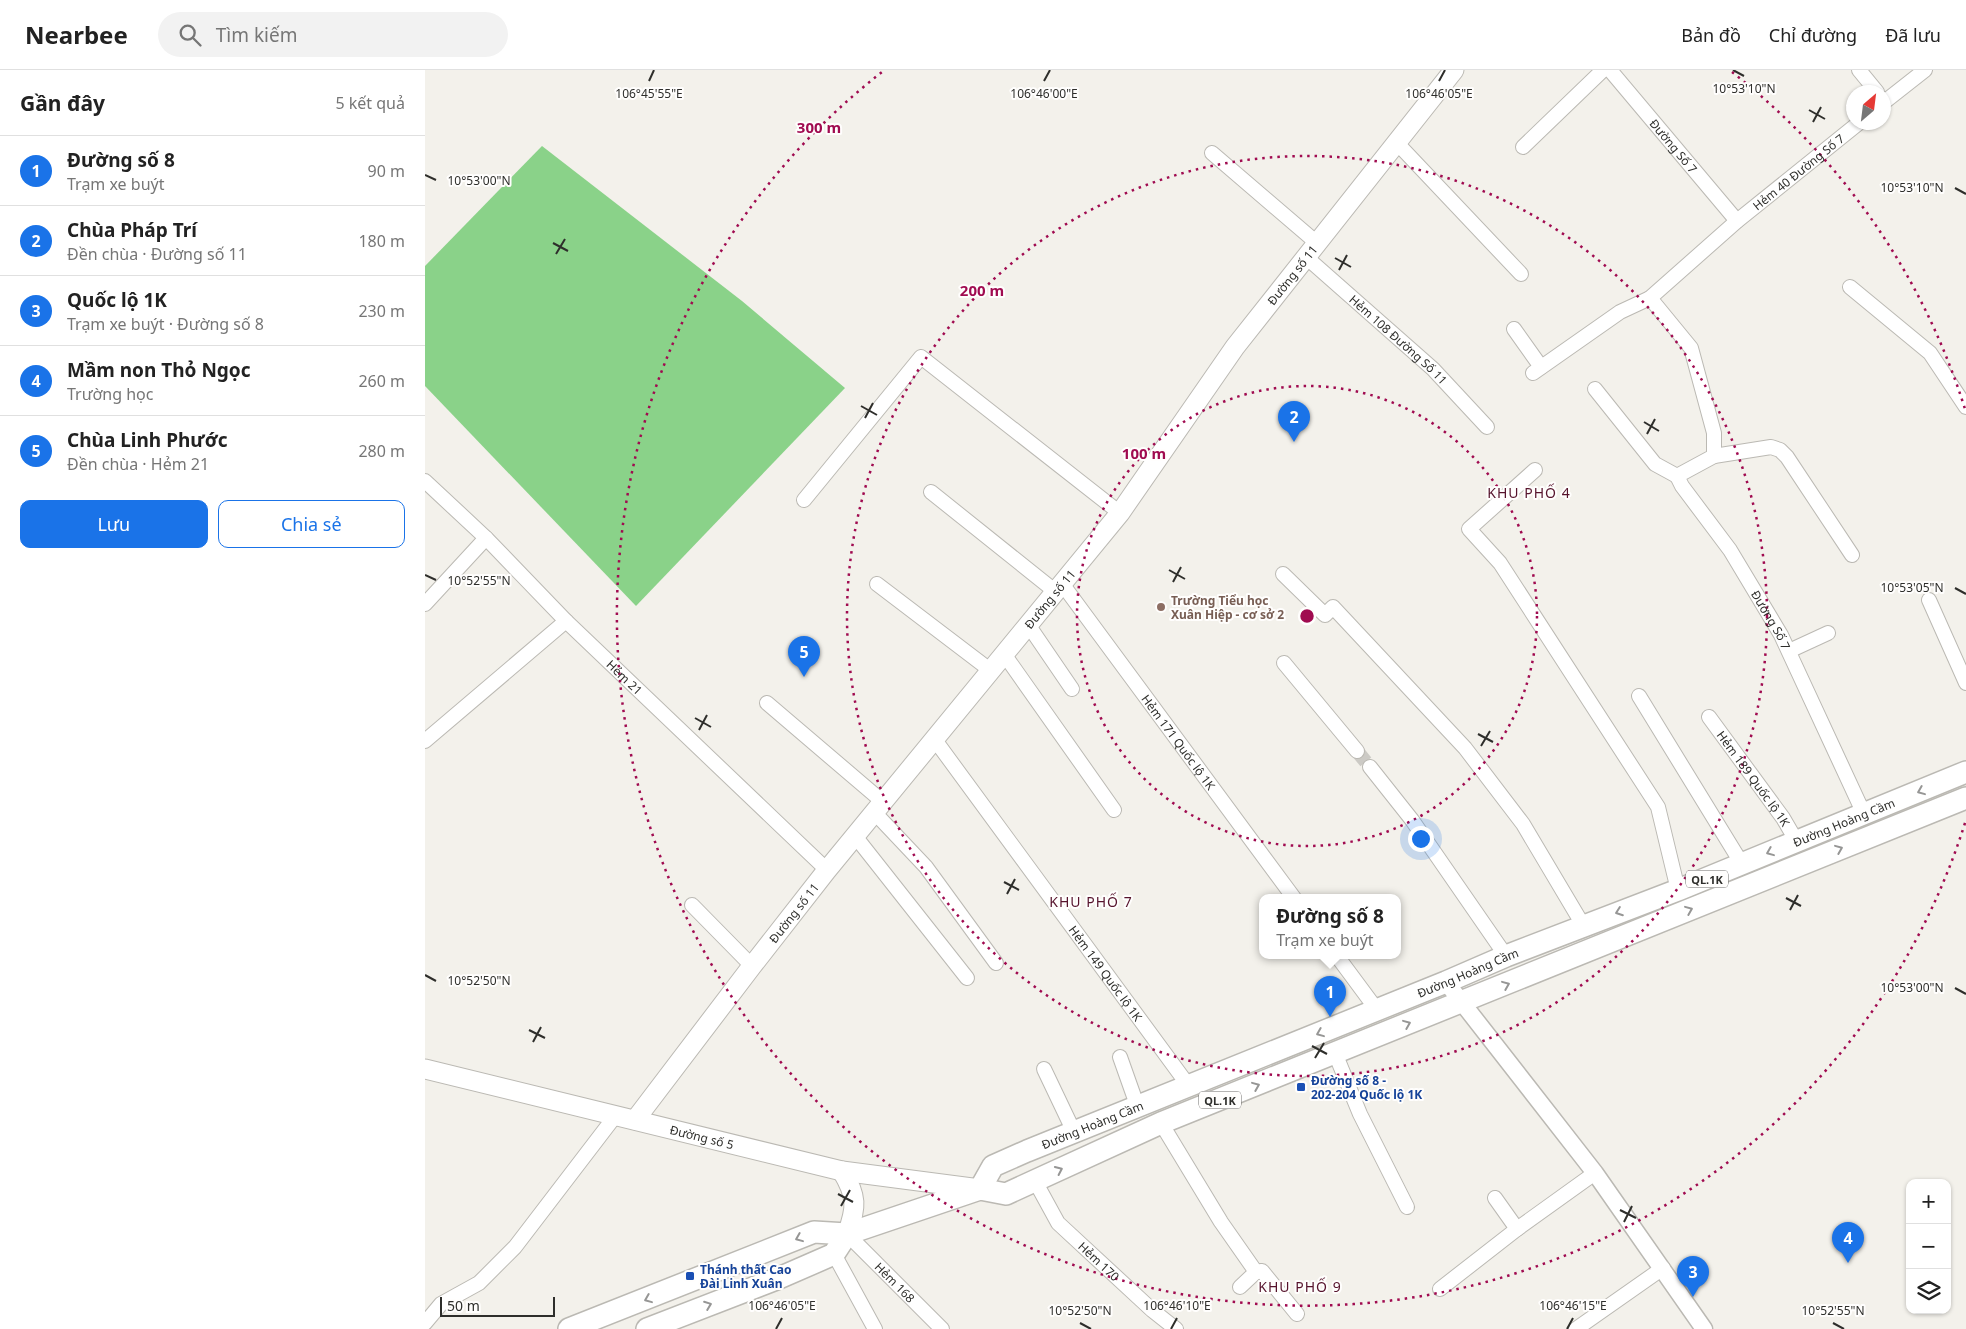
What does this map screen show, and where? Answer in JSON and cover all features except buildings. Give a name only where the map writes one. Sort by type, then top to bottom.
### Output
[{"type":"main road","name":"Đường số 11","points":[[635,1120],[751,966],[827,870],[1120,513],[1235,347],[1454,70]]},
{"type":"main road","name":"Đường Hoàng Cầm","points":[[980,1189],[993,1166],[1188,1085],[1446,982],[1505,956],[1678,890],[1966,772]]},
{"type":"main road","name":"Đường Hoàng Cầm","points":[[569,1329],[814,1232],[847,1234],[980,1189],[1006,1194],[1161,1123],[1966,798]]},
{"type":"main road","name":"Đường số 5","points":[[425,1069],[842,1171],[980,1189]]},
{"type":"main road","points":[[647,1329],[779,1278],[834,1254],[847,1234],[856,1202],[851,1186],[842,1171]]},
{"type":"street","points":[[1523,147],[1603,70]]},
{"type":"street","name":"Đường Số 7","points":[[1610,70],[1737,221]]},
{"type":"street","points":[[1859,70],[1870,85]]},
{"type":"street","points":[[1891,93],[1921,71]]},
{"type":"street","name":"Hẻm 40 Đường Số 7","points":[[1514,329],[1537,370],[1620,312],[1651,298],[1737,221],[1850,130]]},
{"type":"street","points":[[1396,142],[1521,274]]},
{"type":"street","name":"Hẻm 108 Đường Số 11","points":[[1212,153],[1433,369],[1487,427]]},
{"type":"street","points":[[1850,287],[1929,353],[1966,407]]},
{"type":"street","points":[[1651,298],[1691,348],[1714,433],[1714,456]]},
{"type":"street","points":[[805,500],[921,358],[1120,513]]},
{"type":"street","points":[[1595,389],[1655,464],[1677,476],[1714,456],[1771,447],[1780,450],[1787,457],[1852,555]]},
{"type":"street","points":[[1535,470],[1469,529],[1500,563],[1658,807],[1678,890]]},
{"type":"street","name":"Đường Số 7","points":[[1677,476],[1682,486],[1730,550],[1781,635],[1864,814]]},
{"type":"street","name":"Hẻm 21","points":[[425,481],[486,538],[566,621],[827,870]]},
{"type":"street","name":"Hẻm 171 Quốc lộ 1K","points":[[931,492],[1059,589],[1291,894]]},
{"type":"street","points":[[425,604],[486,538]]},
{"type":"street","points":[[1283,574],[1325,615],[1333,607],[1465,748],[1523,824],[1583,925]]},
{"type":"street","points":[[877,584],[990,670]]},
{"type":"street","points":[[1929,600],[1966,683]]},
{"type":"street","points":[[425,741],[566,621]]},
{"type":"street","points":[[1029,626],[1073,689]]},
{"type":"street","points":[[1789,651],[1828,633]]},
{"type":"street","points":[[1004,654],[1114,810]]},
{"type":"street","points":[[1284,663],[1357,751]]},
{"type":"street","points":[[1639,696],[1742,864]]},
{"type":"street","points":[[767,703],[879,807],[927,867],[996,963]]},
{"type":"street","name":"Hẻm 189 Quốc lộ 1K","points":[[1709,717],[1783,818],[1797,842]]},
{"type":"street","name":"Hẻm 149 Quốc lộ 1K","points":[[935,740],[1188,1085]]},
{"type":"street","points":[[1370,767],[1412,820],[1505,956]]},
{"type":"street","points":[[855,836],[967,978]]},
{"type":"street","points":[[692,905],[751,966]]},
{"type":"street","points":[[1339,959],[1377,1010]]},
{"type":"street","points":[[1446,982],[1595,1173],[1704,1329]]},
{"type":"street","points":[[1335,1053],[1361,1114],[1407,1207]]},
{"type":"street","points":[[1121,1057],[1137,1106]]},
{"type":"street","points":[[1044,1069],[1074,1132]]},
{"type":"street","points":[[425,1323],[441,1304],[479,1283],[515,1247],[616,1115]]},
{"type":"street","points":[[1161,1123],[1221,1222],[1256,1272]]},
{"type":"street","points":[[1440,1289],[1595,1173]]},
{"type":"street","name":"Hẻm 170","points":[[1035,1181],[1058,1223],[1151,1310],[1176,1329]]},
{"type":"street","points":[[1495,1198],[1517,1230]]},
{"type":"street","name":"Hẻm 168","points":[[847,1234],[942,1329]]},
{"type":"street","points":[[834,1254],[875,1329]]},
{"type":"street","points":[[1576,1329],[1663,1268]]},
{"type":"street","points":[[1241,1287],[1256,1272],[1262,1270],[1297,1314]]},
{"type":"green space","points":[[542,146],[742,301],[845,388],[636,606],[425,386],[425,266]]},
{"type":"tunnel","points":[[1357,751],[1370,767]]},
{"type":"place","name":"Chùa Pháp Trí","points":[[1294,442]]},
{"type":"place","name":"Trường Tiểu học Xuân Hiệp - cơ sở 2","points":[[1161,607]]},
{"type":"place","name":"Chùa Linh Phước","points":[[804,677]]},
{"type":"place","name":"Đường số 8","points":[[1330,1017]]},
{"type":"place","name":"Đường số 8 - 202-204 Quốc lộ 1K","points":[[1301,1087]]},
{"type":"place","name":"Mầm non Thỏ Ngọc","points":[[1848,1263]]},
{"type":"place","name":"Thánh thất Cao Đài Linh Xuân","points":[[690,1276]]},
{"type":"place","name":"Quốc lộ 1K","points":[[1693,1297]]},
{"type":"district","name":"KHU PHỐ 4","points":[[1529,492]]},
{"type":"district","name":"KHU PHỐ 7","points":[[1091,901]]},
{"type":"district","name":"KHU PHỐ 9","points":[[1300,1286]]}]
